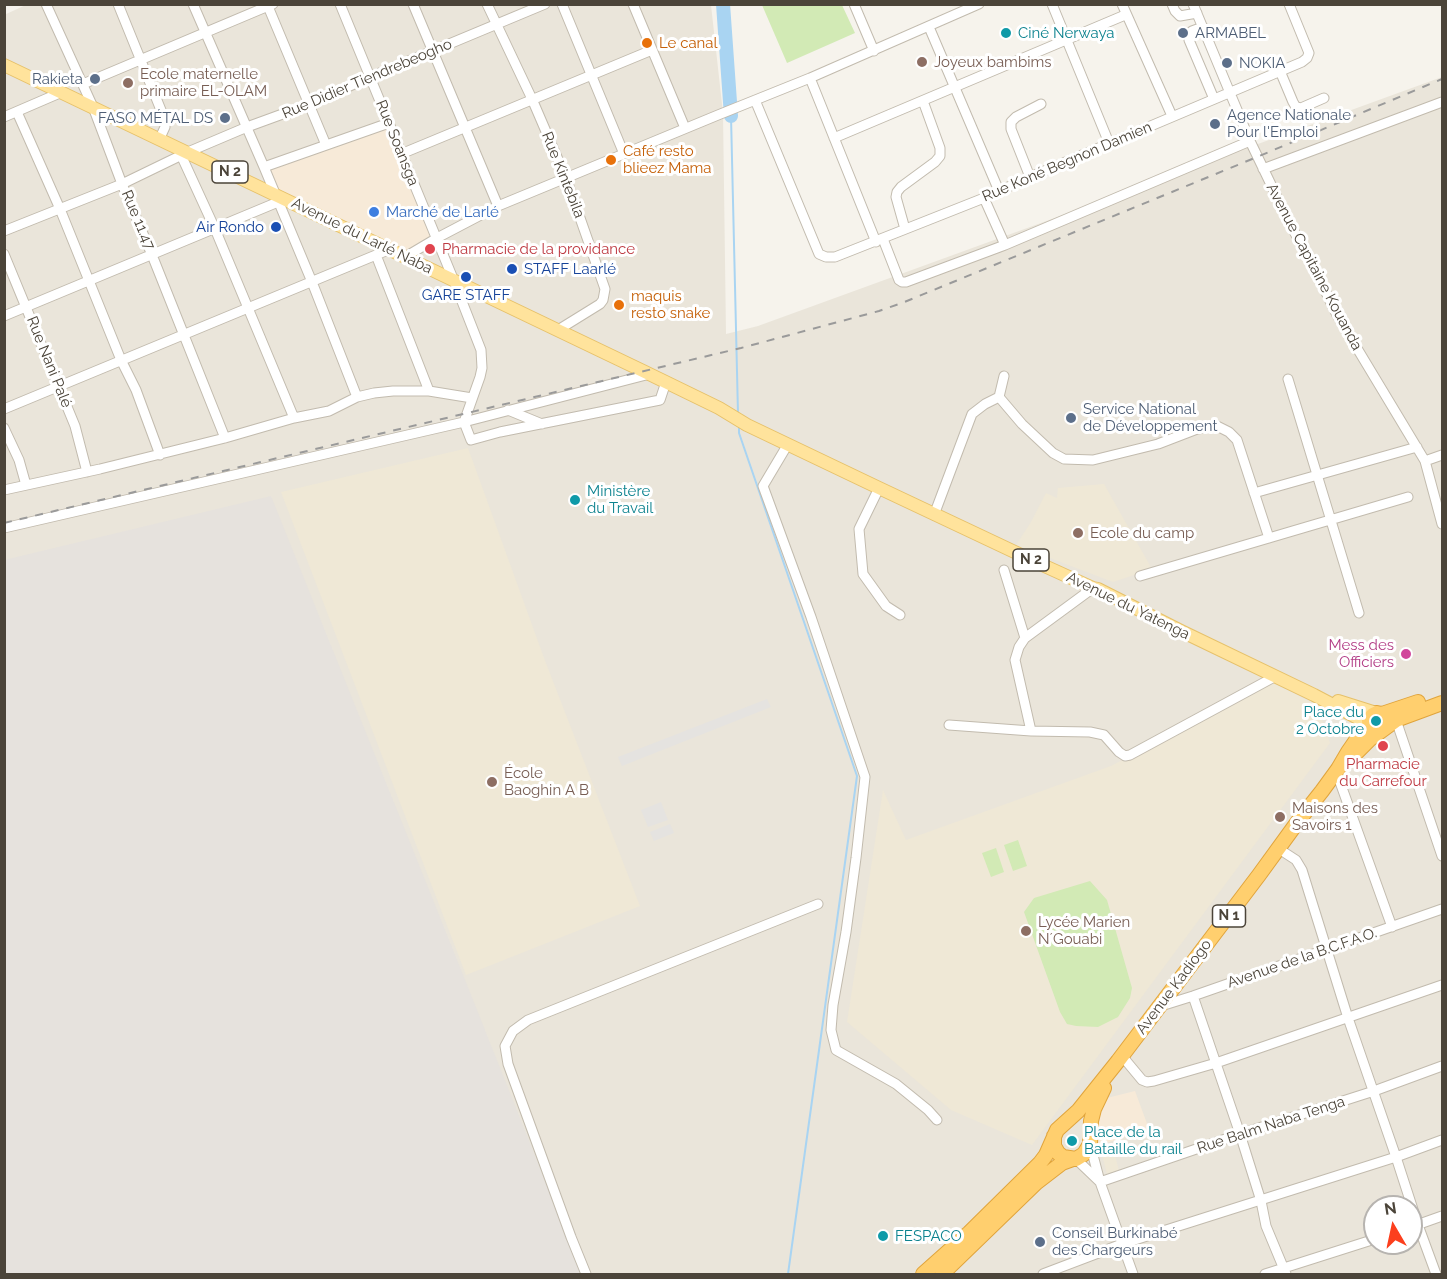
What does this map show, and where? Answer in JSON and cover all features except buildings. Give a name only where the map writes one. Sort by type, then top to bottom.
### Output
[{"type":"highway","points":[[1380,722],[1443,694]]},
{"type":"highway","points":[[1380,722],[1443,703]]},
{"type":"highway","name":"Avenue Kadiogo","points":[[1065,1124],[1085,1103],[1161,1006],[1337,770],[1356,739],[1380,722]]},
{"type":"highway","name":"Avenue Kadiogo","points":[[1090,1141],[1094,1109],[1120,1059]]},
{"type":"highway","points":[[942,1275],[1036,1183],[1062,1163],[1084,1154],[1090,1141],[1086,1129],[1075,1123],[1065,1124]]},
{"type":"highway","name":"N 1","points":[[925,1274],[1029,1175],[1046,1155],[1057,1130],[1065,1124]]},
{"type":"highway","points":[[1054,1136],[1058,1152],[1066,1158],[1074,1159]]},
{"type":"main road","name":"Avenue du Larlé Naba","points":[[4,65],[160,138],[184,154],[276,198],[312,212],[650,374],[719,408],[747,425]]},
{"type":"main road","name":"Avenue du Yatenga","points":[[747,425],[934,515],[1098,589],[1181,632],[1314,695],[1380,722]]},
{"type":"street","name":"Rue 11.47","points":[[46,4],[93,107],[225,438]]},
{"type":"street","points":[[118,4],[165,120],[165,127],[160,138]]},
{"type":"street","points":[[193,4],[312,282],[357,398]]},
{"type":"street","name":"Rue Soansga","points":[[340,4],[481,350],[480,377],[464,422]]},
{"type":"street","points":[[413,4],[498,206]]},
{"type":"street","name":"Rue Kintebila","points":[[488,4],[566,178],[602,279],[605,295],[600,304],[558,330]]},
{"type":"street","name":"Rue Didier Tiendrebeogho","points":[[4,231],[122,184],[247,127],[310,104],[545,4]]},
{"type":"street","points":[[562,4],[624,154]]},
{"type":"street","points":[[633,4],[685,128]]},
{"type":"street","points":[[854,4],[873,51]]},
{"type":"street","points":[[405,257],[498,206],[810,78],[979,4]]},
{"type":"street","points":[[1052,4],[1109,143]]},
{"type":"street","points":[[1122,4],[1172,116]]},
{"type":"street","points":[[1172,4],[1180,16],[1195,9]]},
{"type":"street","name":"Rue Koné Begnon Damien","points":[[755,100],[819,254],[835,257],[984,198],[1302,62],[1309,53],[1288,4]]},
{"type":"street","points":[[83,84],[269,5],[326,145]]},
{"type":"street","name":"Avenue Capitaine Kouanda","points":[[1195,9],[1250,141],[1337,315],[1425,461],[1443,524]]},
{"type":"street","points":[[834,138],[1125,15]]},
{"type":"street","points":[[928,27],[999,191]]},
{"type":"street","points":[[1203,27],[1192,31],[1189,34],[1189,40],[1214,99]]},
{"type":"street","points":[[401,154],[652,50]]},
{"type":"street","points":[[1280,71],[1296,107],[1300,108],[1324,98]]},
{"type":"street","points":[[810,78],[879,240],[899,280],[904,282],[1005,245],[1250,141]]},
{"type":"street","points":[[4,117],[62,92]]},
{"type":"street","points":[[905,230],[896,197],[897,192],[940,156],[940,147],[924,101]]},
{"type":"street","points":[[1263,169],[1443,102]]},
{"type":"street","points":[[1030,177],[1011,129],[1011,122],[1041,104]]},
{"type":"street","points":[[17,112],[136,390],[160,455]]},
{"type":"street","points":[[264,167],[388,123]]},
{"type":"street","points":[[184,154],[294,418]]},
{"type":"street","points":[[4,316],[215,229],[276,198]]},
{"type":"street","points":[[984,198],[1005,245]]},
{"type":"street","points":[[4,409],[388,250]]},
{"type":"street","name":"Rue Nani Palé","points":[[4,254],[78,433],[87,472]]},
{"type":"street","points":[[376,255],[429,391]]},
{"type":"street","points":[[4,528],[464,422],[650,374]]},
{"type":"street","points":[[999,397],[1004,376]]},
{"type":"street","points":[[1288,379],[1359,614]]},
{"type":"street","points":[[464,422],[471,440],[500,432],[660,400],[666,382]]},
{"type":"street","points":[[4,490],[160,455],[294,418],[328,411],[374,393],[429,391],[472,398]]},
{"type":"street","points":[[999,397],[1022,424],[1053,453],[1064,459],[1093,460],[1158,444],[1197,429],[1217,426],[1229,432],[1237,440],[1269,538]]},
{"type":"street","points":[[934,515],[972,414],[984,404],[999,397]]},
{"type":"street","points":[[508,410],[543,424]]},
{"type":"street","points":[[4,428],[21,464],[26,485]]},
{"type":"street","points":[[788,444],[763,486],[788,550],[865,777],[855,868],[831,1030],[836,1050],[896,1084],[937,1120]]},
{"type":"street","points":[[1254,493],[1417,447]]},
{"type":"street","points":[[1425,461],[1443,455]]},
{"type":"street","points":[[879,488],[859,529],[863,574],[886,606],[900,615]]},
{"type":"street","points":[[1140,576],[1408,497]]},
{"type":"street","points":[[1004,570],[1025,638]]},
{"type":"street","points":[[1032,731],[1015,660],[1019,647],[1025,638],[1093,588]]},
{"type":"street","points":[[949,724],[1032,731],[1090,732],[1104,735],[1125,756],[1276,676]]},
{"type":"street","points":[[1380,722],[1443,856]]},
{"type":"street","points":[[1337,770],[1392,927]]},
{"type":"street","points":[[1279,849],[1296,860],[1302,870],[1348,1018],[1396,1157],[1406,1195]]},
{"type":"street","points":[[586,1275],[508,1064],[505,1046],[513,1031],[528,1020],[818,903]]},
{"type":"street","name":"Avenue de la B.C.F.A.O.","points":[[1161,1006],[1443,909]]},
{"type":"street","points":[[1120,1059],[1146,1082],[1216,1063],[1443,985]]},
{"type":"street","points":[[1193,996],[1240,1134],[1261,1201],[1266,1226],[1285,1271]]},
{"type":"street","name":"Rue Balm Naba Tenga","points":[[1100,1182],[1443,1066]]},
{"type":"street","points":[[1043,1275],[1122,1244],[1261,1201],[1443,1140]]},
{"type":"street","points":[[1090,1141],[1100,1182],[1133,1275]]},
{"type":"street","points":[[1074,1159],[1100,1182]]},
{"type":"street","points":[[1423,1223],[1443,1216]]},
{"type":"street","points":[[1265,1275],[1285,1271],[1363,1243]]},
{"type":"street","points":[[1423,1246],[1436,1275]]},
{"type":"shaded area","points":[[28,4],[711,5],[723,113],[726,334],[758,326],[1442,77],[1442,1274],[5,1274],[4,15]]},
{"type":"shaded area","name":"Marché de Larlé","points":[[387,129],[434,236],[410,252],[274,187],[269,167]]},
{"type":"shaded area","name":"École Baoghin A B","points":[[468,448],[544,658],[640,906],[466,975],[281,492]]},
{"type":"shaded area","name":"Ecole du camp","points":[[1104,484],[1152,569],[1113,582],[1016,545],[1046,493],[1057,498],[1058,488]]},
{"type":"shaded area","points":[[271,496],[582,1274],[5,1274],[4,560]]},
{"type":"shaded area","name":"Lycée Marien N´Gouabi","points":[[1271,682],[1317,705],[1330,743],[1032,1145],[951,1110],[847,1022],[883,790],[906,840],[1111,766]]},
{"type":"shaded area","points":[[767,699],[771,707],[622,766],[618,757]]},
{"type":"shaded area","points":[[661,802],[668,820],[648,827],[641,810]]},
{"type":"shaded area","points":[[670,824],[674,833],[654,841],[650,832]]},
{"type":"shaded area","points":[[1135,1091],[1149,1129],[1097,1146],[1098,1120],[1107,1098]]},
{"type":"shaded area","points":[[1113,1147],[1119,1171],[1107,1174],[1101,1151]]},
{"type":"green space","points":[[762,5],[842,5],[855,33],[787,63]]},
{"type":"green space","points":[[1018,840],[1027,866],[1013,871],[1004,845]]},
{"type":"green space","points":[[996,848],[1004,872],[991,877],[982,853]]},
{"type":"green space","points":[[1090,881],[1107,900],[1132,988],[1130,998],[1118,1017],[1098,1027],[1067,1024],[1060,1012],[1024,912],[1034,898]]},
{"type":"waterway","points":[[723,4],[731,116]]},
{"type":"waterway","points":[[731,116],[738,414]]},
{"type":"waterway","points":[[739,426],[739,433],[857,776],[788,1274]]},
{"type":"railway","points":[[4,523],[741,348],[879,311],[1442,79]]},
{"type":"place","name":"Ciné Nerwaya","points":[[1006,33]]},
{"type":"place","name":"ARMABEL","points":[[1183,33]]},
{"type":"place","name":"Le canal","points":[[647,43]]},
{"type":"place","name":"Joyeux bambims","points":[[922,62]]},
{"type":"place","name":"NOKIA","points":[[1227,63]]},
{"type":"place","name":"Rakieta","points":[[95,79]]},
{"type":"place","name":"Ecole maternelle primaire EL-OLAM","points":[[128,83]]},
{"type":"place","name":"FASO MÉTAL DS","points":[[225,118]]},
{"type":"place","name":"Agence Nationale Pour l'Emploi","points":[[1215,124]]},
{"type":"place","name":"Café resto blieez Mama","points":[[611,160]]},
{"type":"place","name":"Marché de Larlé","points":[[374,212]]},
{"type":"place","name":"Air Rondo","points":[[276,227]]},
{"type":"place","name":"Pharmacie de la providance","points":[[430,249]]},
{"type":"place","name":"STAFF Laarlé","points":[[512,269]]},
{"type":"place","name":"GARE STAFF","points":[[466,277]]},
{"type":"place","name":"maquis resto snake","points":[[619,305]]},
{"type":"place","name":"Service National de Développement","points":[[1071,418]]},
{"type":"place","name":"Ministère du Travail","points":[[575,500]]},
{"type":"place","name":"Ecole du camp","points":[[1078,533]]},
{"type":"place","name":"Mess des Officiers","points":[[1406,654]]},
{"type":"place","name":"Place du 2 Octobre","points":[[1376,721]]},
{"type":"place","name":"Pharmacie du Carrefour","points":[[1383,746]]},
{"type":"place","name":"École Baoghin A B","points":[[492,782]]},
{"type":"place","name":"Maisons des Savoirs 1","points":[[1280,817]]},
{"type":"place","name":"Lycée Marien N´Gouabi","points":[[1026,931]]},
{"type":"place","name":"Place de la Bataille du rail","points":[[1072,1141]]},
{"type":"place","name":"FESPACO","points":[[883,1236]]},
{"type":"place","name":"Conseil Burkinabé des Chargeurs","points":[[1040,1242]]}]
